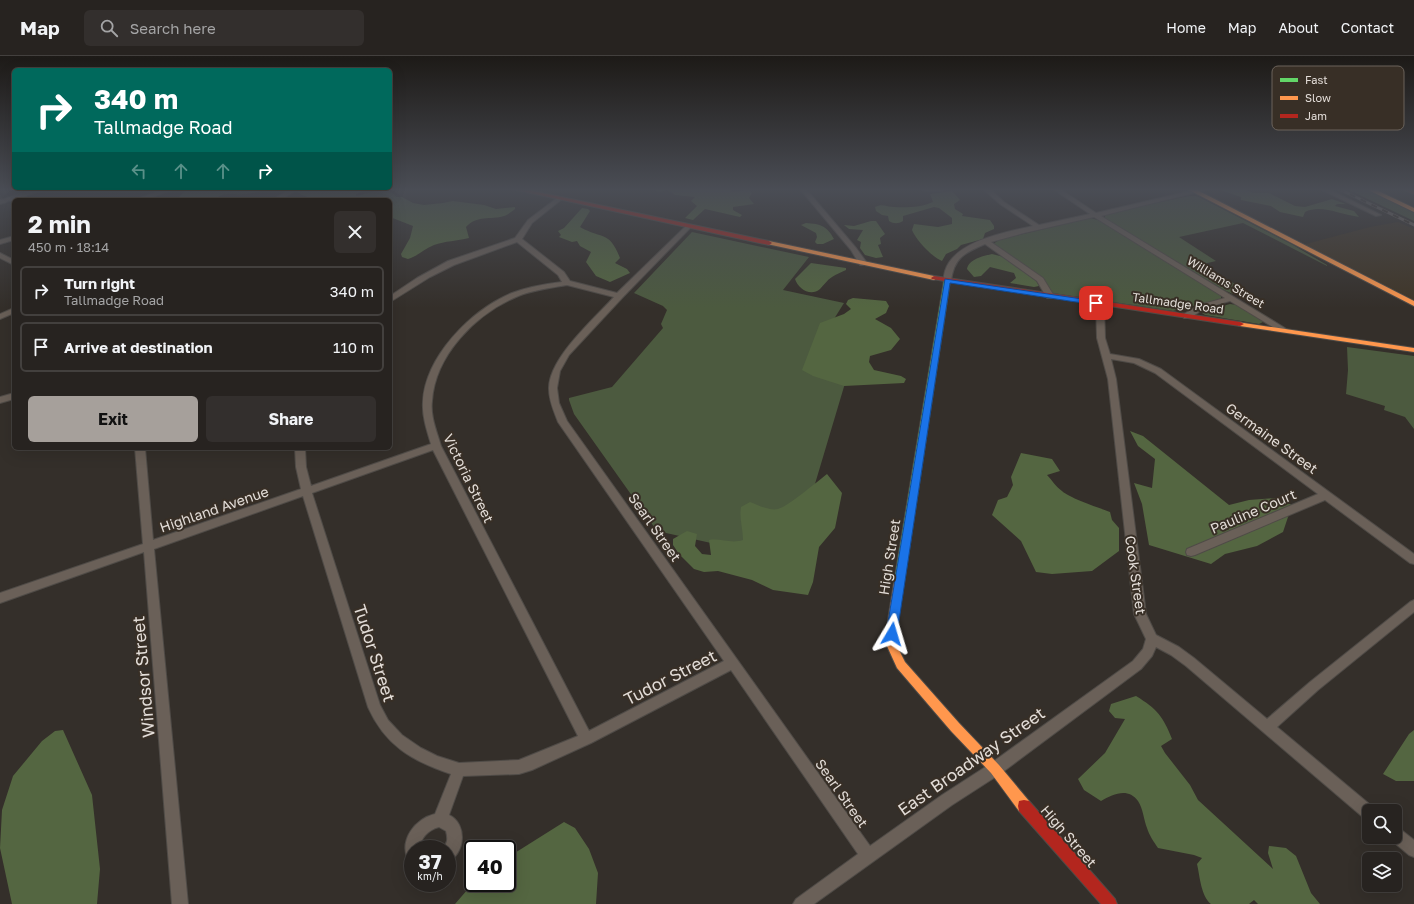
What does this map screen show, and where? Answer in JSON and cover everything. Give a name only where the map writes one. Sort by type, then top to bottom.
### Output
[{"type":"main road","name":"Tallmadge Road","points":[[701,229],[947,281],[1414,350]]},
{"type":"main road","points":[[1266,229],[1414,304]]},
{"type":"main road","name":"High Street","points":[[947,281],[893,620],[892,646],[901,665],[955,727],[995,769],[1032,816],[1110,904]]},
{"type":"street","points":[[518,239],[523,229]]},
{"type":"street","name":"Searl Street","points":[[686,229],[619,296],[566,354],[558,366],[554,382],[555,403],[563,422],[868,855]]},
{"type":"street","points":[[837,229],[854,249],[863,263]]},
{"type":"street","points":[[947,281],[949,266],[955,258],[972,247],[1033,229]]},
{"type":"street","name":"Williams Street","points":[[1119,229],[1284,330]]},
{"type":"street","points":[[0,242],[12,239]]},
{"type":"street","points":[[518,239],[561,274],[567,283],[619,296]]},
{"type":"street","points":[[392,299],[435,270],[452,262],[518,239]]},
{"type":"street","points":[[986,242],[1040,280],[1050,296]]},
{"type":"street","points":[[0,255],[12,262]]},
{"type":"street","name":"Victoria Street","points":[[567,283],[526,291],[507,297],[481,315],[454,341],[440,361],[433,375],[428,393],[428,414],[436,446],[586,739]]},
{"type":"street","points":[[1186,316],[1191,311],[1232,298]]},
{"type":"street","name":"Cook Street","points":[[1100,304],[1101,338],[1112,383],[1140,614],[1152,639]]},
{"type":"street","points":[[0,317],[12,311]]},
{"type":"street","name":"Germaine Street","points":[[1105,356],[1136,361],[1158,371],[1414,560]]},
{"type":"street","points":[[0,400],[12,397]]},
{"type":"street","name":"Highland Avenue","points":[[0,598],[436,446]]},
{"type":"street","name":"Windsor Street","points":[[140,450],[180,904]]},
{"type":"street","name":"Tudor Street","points":[[300,450],[301,467],[307,492],[374,707],[383,724],[403,744],[416,753],[435,762],[459,770],[525,765],[586,739],[734,663]]},
{"type":"street","name":"Pauline Court","points":[[1191,552],[1326,495]]},
{"type":"street","points":[[1267,727],[1319,681],[1414,605]]},
{"type":"street","points":[[1152,639],[1175,651],[1190,662],[1362,807]]},
{"type":"street","name":"East Broadway Street","points":[[801,904],[947,800],[995,769],[1137,665],[1145,657],[1152,639]]},
{"type":"street","points":[[440,820],[459,770]]},
{"type":"street","points":[[414,840],[416,834],[427,823],[440,820],[452,825],[455,831],[454,840]]},
{"type":"street","points":[[1402,840],[1414,850]]},
{"type":"shaded area","points":[[1364,229],[1414,229],[1414,304],[1302,245]]},
{"type":"green space","points":[[412,229],[466,229],[469,238],[434,245],[408,259],[402,257],[401,254],[410,238]]},
{"type":"green space","points":[[563,229],[583,229],[609,239],[620,258],[615,263],[627,269],[630,273],[610,282],[596,276],[586,262],[591,252],[580,246],[577,241],[572,242],[559,237],[561,235],[558,231]]},
{"type":"green space","points":[[808,229],[827,229],[834,239],[823,244],[817,244],[815,242],[817,237],[816,233]]},
{"type":"green space","points":[[849,229],[881,229],[885,234],[880,238],[881,244],[878,245],[883,257],[876,258],[865,255],[860,248],[861,242],[857,240],[863,230]]},
{"type":"green space","points":[[912,229],[994,229],[985,233],[983,239],[961,245],[957,249],[946,254],[942,261],[925,248]]},
{"type":"green space","points":[[1046,229],[1113,229],[1221,294],[1221,299],[1173,311],[1052,293],[1042,279],[993,244],[999,240]]},
{"type":"green space","points":[[1121,229],[1218,229],[1179,237],[1216,261],[1199,265],[1245,289],[1247,292],[1233,294]]},
{"type":"green space","points":[[1254,229],[1261,229],[1293,245],[1327,266]]},
{"type":"green space","points":[[692,232],[809,257],[783,290],[844,303],[834,319],[863,323],[792,561],[657,531],[574,414],[569,400],[569,398],[612,387],[663,328],[661,324],[667,310],[663,306],[634,293]]},
{"type":"green space","points":[[992,254],[1004,257],[1035,279],[1039,286],[1034,287],[1010,283],[1016,278],[1014,273],[990,267],[981,276],[974,277],[967,269],[970,263],[977,258]]},
{"type":"green space","points":[[811,263],[846,268],[846,270],[830,278],[820,289],[809,292],[802,289],[795,279]]},
{"type":"green space","points":[[853,298],[886,301],[889,306],[886,313],[875,319],[891,328],[900,339],[891,350],[870,356],[869,362],[874,370],[901,376],[906,379],[904,383],[844,386],[813,376],[802,370],[820,323],[844,314],[851,309],[846,304],[848,300]]},
{"type":"green space","points":[[1230,304],[1237,305],[1263,322],[1259,324],[1205,315],[1202,313]]},
{"type":"green space","points":[[1347,347],[1414,356],[1414,429],[1405,417],[1384,410],[1385,406],[1346,394],[1348,370]]},
{"type":"green space","points":[[1130,431],[1143,436],[1229,505],[1249,500],[1277,498],[1292,505],[1283,532],[1257,546],[1225,554],[1211,564],[1149,545],[1142,504],[1134,483],[1152,488],[1155,459],[1138,446]]},
{"type":"green space","points":[[1021,453],[1052,459],[1060,471],[1047,475],[1060,489],[1078,500],[1110,512],[1112,520],[1119,528],[1119,551],[1092,571],[1052,574],[1036,572],[1021,541],[992,515],[998,500],[1007,497],[1013,485],[1011,477]]},
{"type":"green space","points":[[827,474],[842,493],[835,528],[819,547],[813,582],[808,595],[773,590],[752,580],[718,571],[704,572],[694,569],[679,554],[673,545],[673,539],[687,531],[697,534],[695,546],[702,554],[711,555],[709,540],[743,540],[740,515],[741,507],[750,502],[767,508],[778,509],[795,499]]},
{"type":"green space","points":[[1136,696],[1154,709],[1166,724],[1172,739],[1161,746],[1190,785],[1198,800],[1273,869],[1268,853],[1269,846],[1286,848],[1296,856],[1311,893],[1320,904],[1258,904],[1254,900],[1249,904],[1211,904],[1205,896],[1200,880],[1197,864],[1202,858],[1158,848],[1148,831],[1140,804],[1130,794],[1115,794],[1101,801],[1084,790],[1078,779],[1105,753],[1125,719],[1115,718],[1109,711],[1111,704]]},
{"type":"green space","points":[[63,730],[92,795],[100,869],[97,904],[12,904],[0,848],[2,810],[13,776],[42,741],[55,731]]},
{"type":"green space","points":[[1414,730],[1414,781],[1396,781],[1383,774],[1409,734]]},
{"type":"green space","points":[[564,822],[575,828],[589,849],[598,873],[596,904],[455,904],[465,892],[516,892],[516,852]]},
{"type":"traffic: fast","points":[[899,583],[947,281]]},
{"type":"traffic: slow","points":[[1267,229],[1414,304]]},
{"type":"traffic: slow","points":[[769,243],[934,278]]},
{"type":"traffic: slow","points":[[1240,324],[1414,350]]},
{"type":"traffic: slow","points":[[899,583],[893,620],[892,646],[901,665],[955,727],[995,769],[1024,806]]},
{"type":"traffic: jam","points":[[701,229],[769,243]]},
{"type":"traffic: jam","points":[[934,278],[1240,324]]},
{"type":"traffic: jam","points":[[1024,806],[1110,904]]},
{"type":"route","points":[[892,634],[922,430],[947,281],[1096,303]]}]
